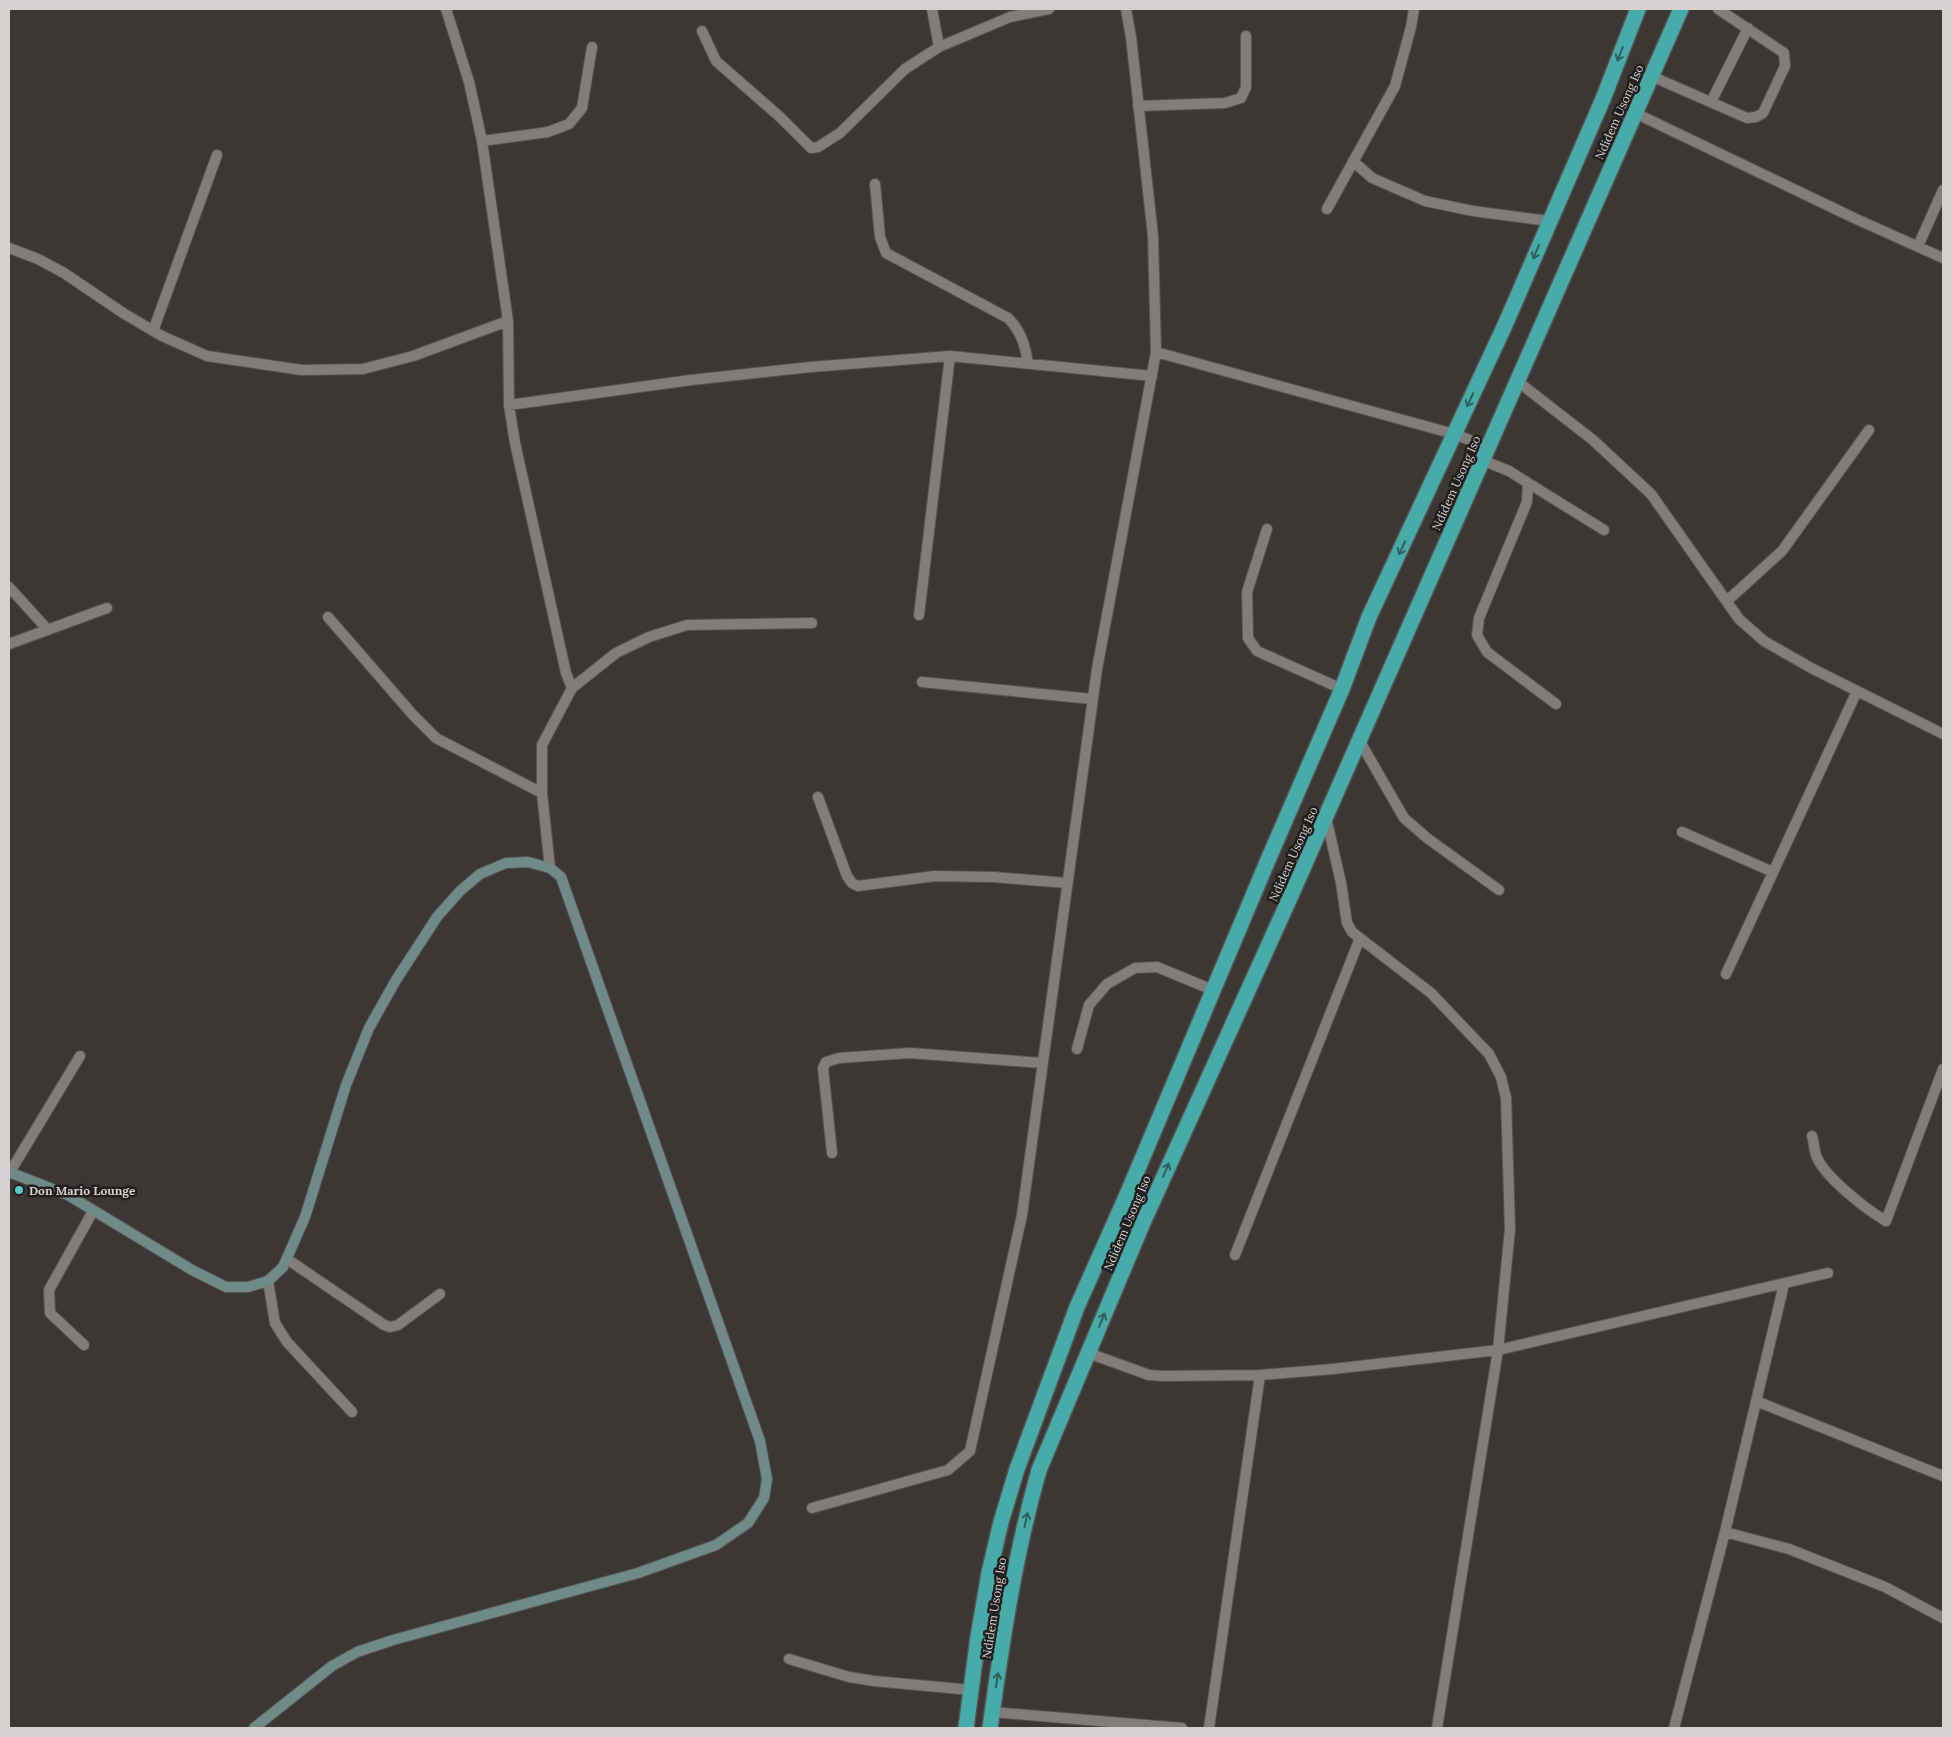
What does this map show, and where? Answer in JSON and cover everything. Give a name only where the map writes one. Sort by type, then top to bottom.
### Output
[{"type":"highway","name":"Ndidem Usong Iso","points":[[966,1728],[989,1573],[1000,1522],[1017,1469],[1077,1307],[1129,1190],[1342,689],[1369,617],[1505,325],[1603,98],[1638,9]]},
{"type":"highway","name":"Ndidem Usong Iso","points":[[990,1728],[1016,1565],[1028,1507],[1039,1470],[1142,1224],[1326,816],[1681,9]]},
{"type":"street","points":[[446,9],[470,82],[482,141],[508,321],[509,405],[515,444],[566,673],[572,688]]},
{"type":"street","points":[[932,9],[939,47]]},
{"type":"street","points":[[702,32],[716,61],[780,117],[811,148],[818,147],[840,133],[905,69],[939,47],[1010,17],[1048,9]]},
{"type":"street","points":[[812,1508],[948,1470],[960,1462],[970,1451],[1022,1215],[1096,669],[1156,352],[1153,236],[1131,37],[1126,9]]},
{"type":"street","points":[[1327,209],[1395,86],[1414,9]]},
{"type":"street","points":[[1651,76],[1747,118],[1756,118],[1766,110],[1785,66],[1784,53],[1718,9]]},
{"type":"street","points":[[1711,102],[1748,28]]},
{"type":"street","points":[[1138,106],[1225,102],[1241,98],[1246,87],[1246,36]]},
{"type":"street","points":[[482,141],[548,132],[569,124],[582,108],[592,47]]},
{"type":"street","points":[[1635,113],[1854,218],[1943,258]]},
{"type":"street","points":[[154,331],[217,155]]},
{"type":"street","points":[[1353,161],[1372,178],[1425,201],[1473,211],[1549,221]]},
{"type":"street","points":[[875,184],[880,237],[886,253],[1008,318],[1022,336],[1028,363]]},
{"type":"street","points":[[1918,246],[1943,190]]},
{"type":"street","points":[[9,248],[38,259],[64,273],[123,313],[154,331],[207,356],[302,370],[363,369],[413,356],[508,321]]},
{"type":"street","points":[[1156,352],[1454,434],[1509,472],[1604,530]]},
{"type":"street","points":[[509,405],[691,380],[793,369],[950,356],[1152,376]]},
{"type":"street","points":[[919,615],[950,356]]},
{"type":"street","points":[[1517,381],[1593,440],[1651,494],[1739,619],[1764,641],[1813,669],[1943,734]]},
{"type":"street","points":[[1727,601],[1782,551],[1869,430]]},
{"type":"street","points":[[1528,483],[1528,502],[1479,618],[1477,635],[1487,652],[1556,704]]},
{"type":"street","points":[[1267,529],[1247,592],[1248,638],[1257,651],[1342,689]]},
{"type":"street","points":[[9,587],[48,630]]},
{"type":"street","points":[[9,644],[107,608]]},
{"type":"street","points":[[328,616],[413,715],[436,738],[542,793]]},
{"type":"street","points":[[550,868],[542,793],[542,745],[572,688],[616,653],[649,638],[687,625],[812,623]]},
{"type":"street","points":[[922,682],[1092,699]]},
{"type":"street","points":[[1726,974],[1857,691]]},
{"type":"street","points":[[1359,740],[1404,818],[1426,838],[1499,890]]},
{"type":"street","points":[[818,797],[847,876],[852,883],[858,886],[935,876],[993,877],[1067,883]]},
{"type":"street","points":[[1326,816],[1341,883],[1347,923],[1352,932],[1431,993],[1489,1054],[1501,1077],[1506,1098],[1510,1229],[1498,1350],[1437,1728]]},
{"type":"street","points":[[1682,832],[1773,872]]},
{"type":"street","points":[[80,1056],[9,1172],[68,1195],[192,1270],[226,1287],[248,1287],[268,1281],[283,1267],[305,1217],[346,1085],[369,1028],[396,980],[437,917],[460,891],[480,874],[506,863],[528,862],[550,868],[561,877],[760,1441],[767,1479],[764,1498],[748,1523],[716,1545],[638,1573],[393,1640],[357,1652],[332,1666],[254,1728]]},
{"type":"street","points":[[1234,1255],[1360,938]]},
{"type":"street","points":[[1077,1049],[1089,1005],[1107,984],[1135,968],[1158,967],[1213,990]]},
{"type":"street","points":[[832,1153],[823,1068],[826,1062],[838,1058],[910,1053],[1042,1063]]},
{"type":"street","points":[[1812,1136],[1816,1157],[1831,1176],[1868,1210],[1886,1221],[1941,1083],[1943,1069]]},
{"type":"street","points":[[84,1345],[50,1313],[49,1290],[93,1211]]},
{"type":"street","points":[[287,1259],[384,1325],[390,1327],[398,1325],[440,1294]]},
{"type":"street","points":[[1088,1353],[1149,1375],[1162,1376],[1260,1375],[1333,1369],[1498,1350],[1828,1273]]},
{"type":"street","points":[[268,1281],[275,1323],[286,1342],[352,1412]]},
{"type":"street","points":[[1674,1728],[1725,1532],[1784,1284]]},
{"type":"street","points":[[1209,1728],[1260,1375]]},
{"type":"street","points":[[1756,1402],[1943,1476]]},
{"type":"street","points":[[1725,1532],[1789,1549],[1833,1566],[1885,1587],[1943,1618]]},
{"type":"street","points":[[789,1660],[849,1677],[971,1690]]},
{"type":"street","points":[[992,1712],[1182,1728]]},
{"type":"place","name":"Don Mario Lounge","points":[[19,1190]]}]
